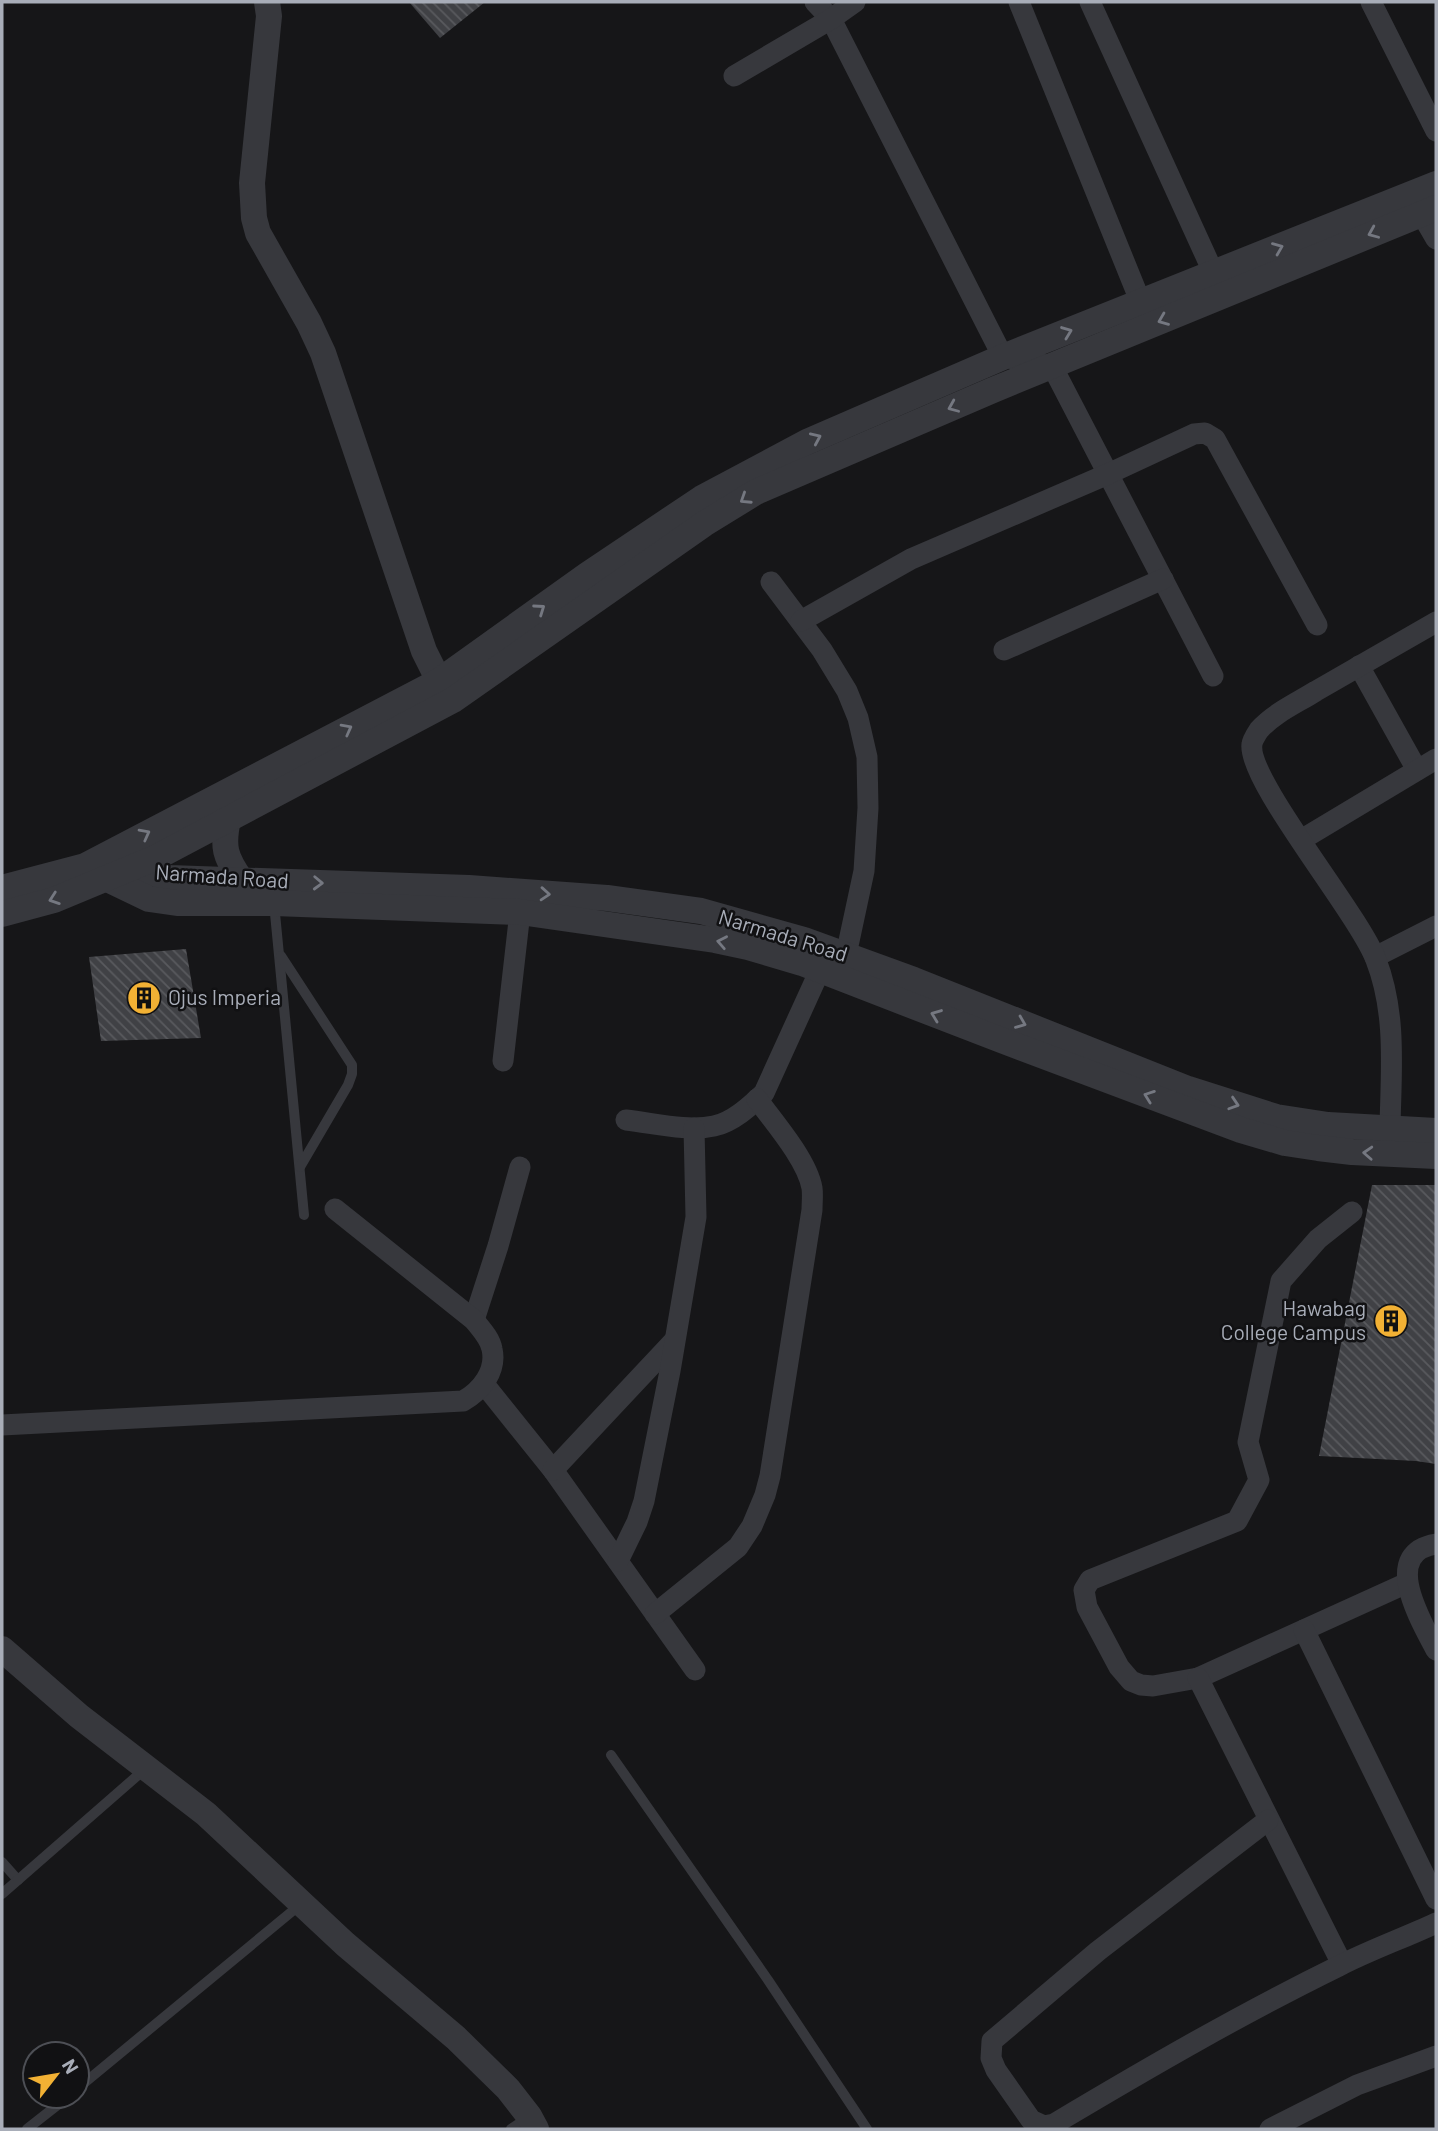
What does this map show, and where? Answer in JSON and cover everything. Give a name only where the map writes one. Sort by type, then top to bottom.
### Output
[{"type":"street","points":[[267,2],[269,16],[252,183],[254,218],[258,233],[323,353],[424,651],[446,690]]},
{"type":"street","points":[[815,2],[831,19],[1003,357]]},
{"type":"street","points":[[734,76],[855,2]]},
{"type":"street","points":[[1019,2],[1142,303]]},
{"type":"street","points":[[1090,2],[1214,274]]},
{"type":"street","points":[[1371,2],[1436,131]]},
{"type":"street","points":[[2,914],[54,900],[99,866],[446,690],[587,575],[702,498],[807,442],[1003,357],[1436,184]]},
{"type":"street","points":[[130,868],[155,858],[228,819],[446,690],[756,492],[1052,366],[1429,211],[1436,239]]},
{"type":"street","points":[[1003,357],[1052,366]]},
{"type":"street","points":[[1052,366],[1213,676]]},
{"type":"street","points":[[801,621],[911,559],[1194,434],[1205,433],[1215,439],[1317,625]]},
{"type":"street","points":[[1004,650],[1163,579]]},
{"type":"street","points":[[771,582],[822,650],[847,691],[858,718],[867,757],[868,808],[864,871],[846,955]]},
{"type":"street","points":[[1390,1128],[1392,1037],[1386,988],[1375,957],[1360,927],[1266,787],[1253,761],[1252,744],[1259,731],[1282,712],[1436,622]]},
{"type":"street","points":[[1359,666],[1417,771]]},
{"type":"street","points":[[1301,840],[1436,759]]},
{"type":"street","points":[[228,819],[224,839],[226,853],[241,880]]},
{"type":"street","points":[[2,888],[99,866],[149,899],[177,903],[274,903],[520,912],[715,940],[748,947],[820,970],[1241,1130],[1285,1143],[1329,1149],[1436,1156]]},
{"type":"street","name":"Narmada Road","points":[[99,866],[130,868],[169,878],[469,888],[607,898],[701,911],[804,940],[846,955],[1188,1089],[1276,1117],[1328,1125],[1436,1131]]},
{"type":"street","points":[[503,1061],[520,912]]},
{"type":"street","points":[[1375,957],[1436,926]]},
{"type":"street","points":[[626,1120],[694,1128],[715,1126],[757,1100],[764,1093],[820,970]]},
{"type":"street","points":[[655,1614],[738,1547],[752,1526],[770,1476],[812,1210],[812,1187],[788,1140],[757,1100]]},
{"type":"street","points":[[618,1561],[644,1501],[675,1340],[696,1217],[694,1128]]},
{"type":"street","points":[[474,1320],[520,1167]]},
{"type":"street","points":[[2,1425],[463,1401],[474,1395],[484,1384],[492,1366],[493,1350],[487,1337],[474,1320],[335,1209]]},
{"type":"street","points":[[1352,1212],[1318,1239],[1280,1281],[1248,1442],[1259,1480],[1237,1521],[1090,1580],[1084,1590],[1087,1607],[1119,1667],[1131,1681],[1153,1686],[1198,1678],[1408,1583]]},
{"type":"street","points":[[553,1470],[675,1340]]},
{"type":"street","points":[[484,1384],[553,1470],[695,1670]]},
{"type":"street","points":[[1436,1545],[1416,1551],[1408,1565],[1408,1583],[1436,1650]]},
{"type":"street","points":[[1304,1630],[1436,1899]]},
{"type":"street","points":[[3,1652],[145,1769],[206,1814],[345,1944],[456,2038],[508,2090],[526,2125]]},
{"type":"street","points":[[1198,1678],[1342,1965]]},
{"type":"street","points":[[1268,1820],[1108,1943],[992,2041],[991,2058],[996,2070],[1031,2120],[1044,2126],[1054,2124],[1168,2056],[1342,1965],[1436,1923]]},
{"type":"street","points":[[1270,2129],[1357,2085],[1436,2056]]},
{"type":"lane","points":[[274,903],[304,1215]]},
{"type":"lane","points":[[279,954],[352,1065],[348,1085],[299,1168]]},
{"type":"lane","points":[[611,1755],[768,1980],[867,2129]]},
{"type":"lane","points":[[2,1894],[145,1769]]},
{"type":"lane","points":[[2,1863],[18,1880]]},
{"type":"lane","points":[[91,2077],[301,1904]]},
{"type":"lane","points":[[27,2129],[51,2110]]},
{"type":"building","points":[[409,2],[485,2],[440,38]]},
{"type":"building","name":"Ojus Imperia","points":[[186,949],[201,1038],[101,1041],[89,957]]},
{"type":"building","name":"Hawabag College Campus","points":[[1372,1185],[1436,1185],[1436,1464],[1319,1456]]},
{"type":"place","name":"Ojus Imperia","points":[[144,998]]},
{"type":"place","name":"Hawabag College Campus","points":[[1391,1321]]}]
